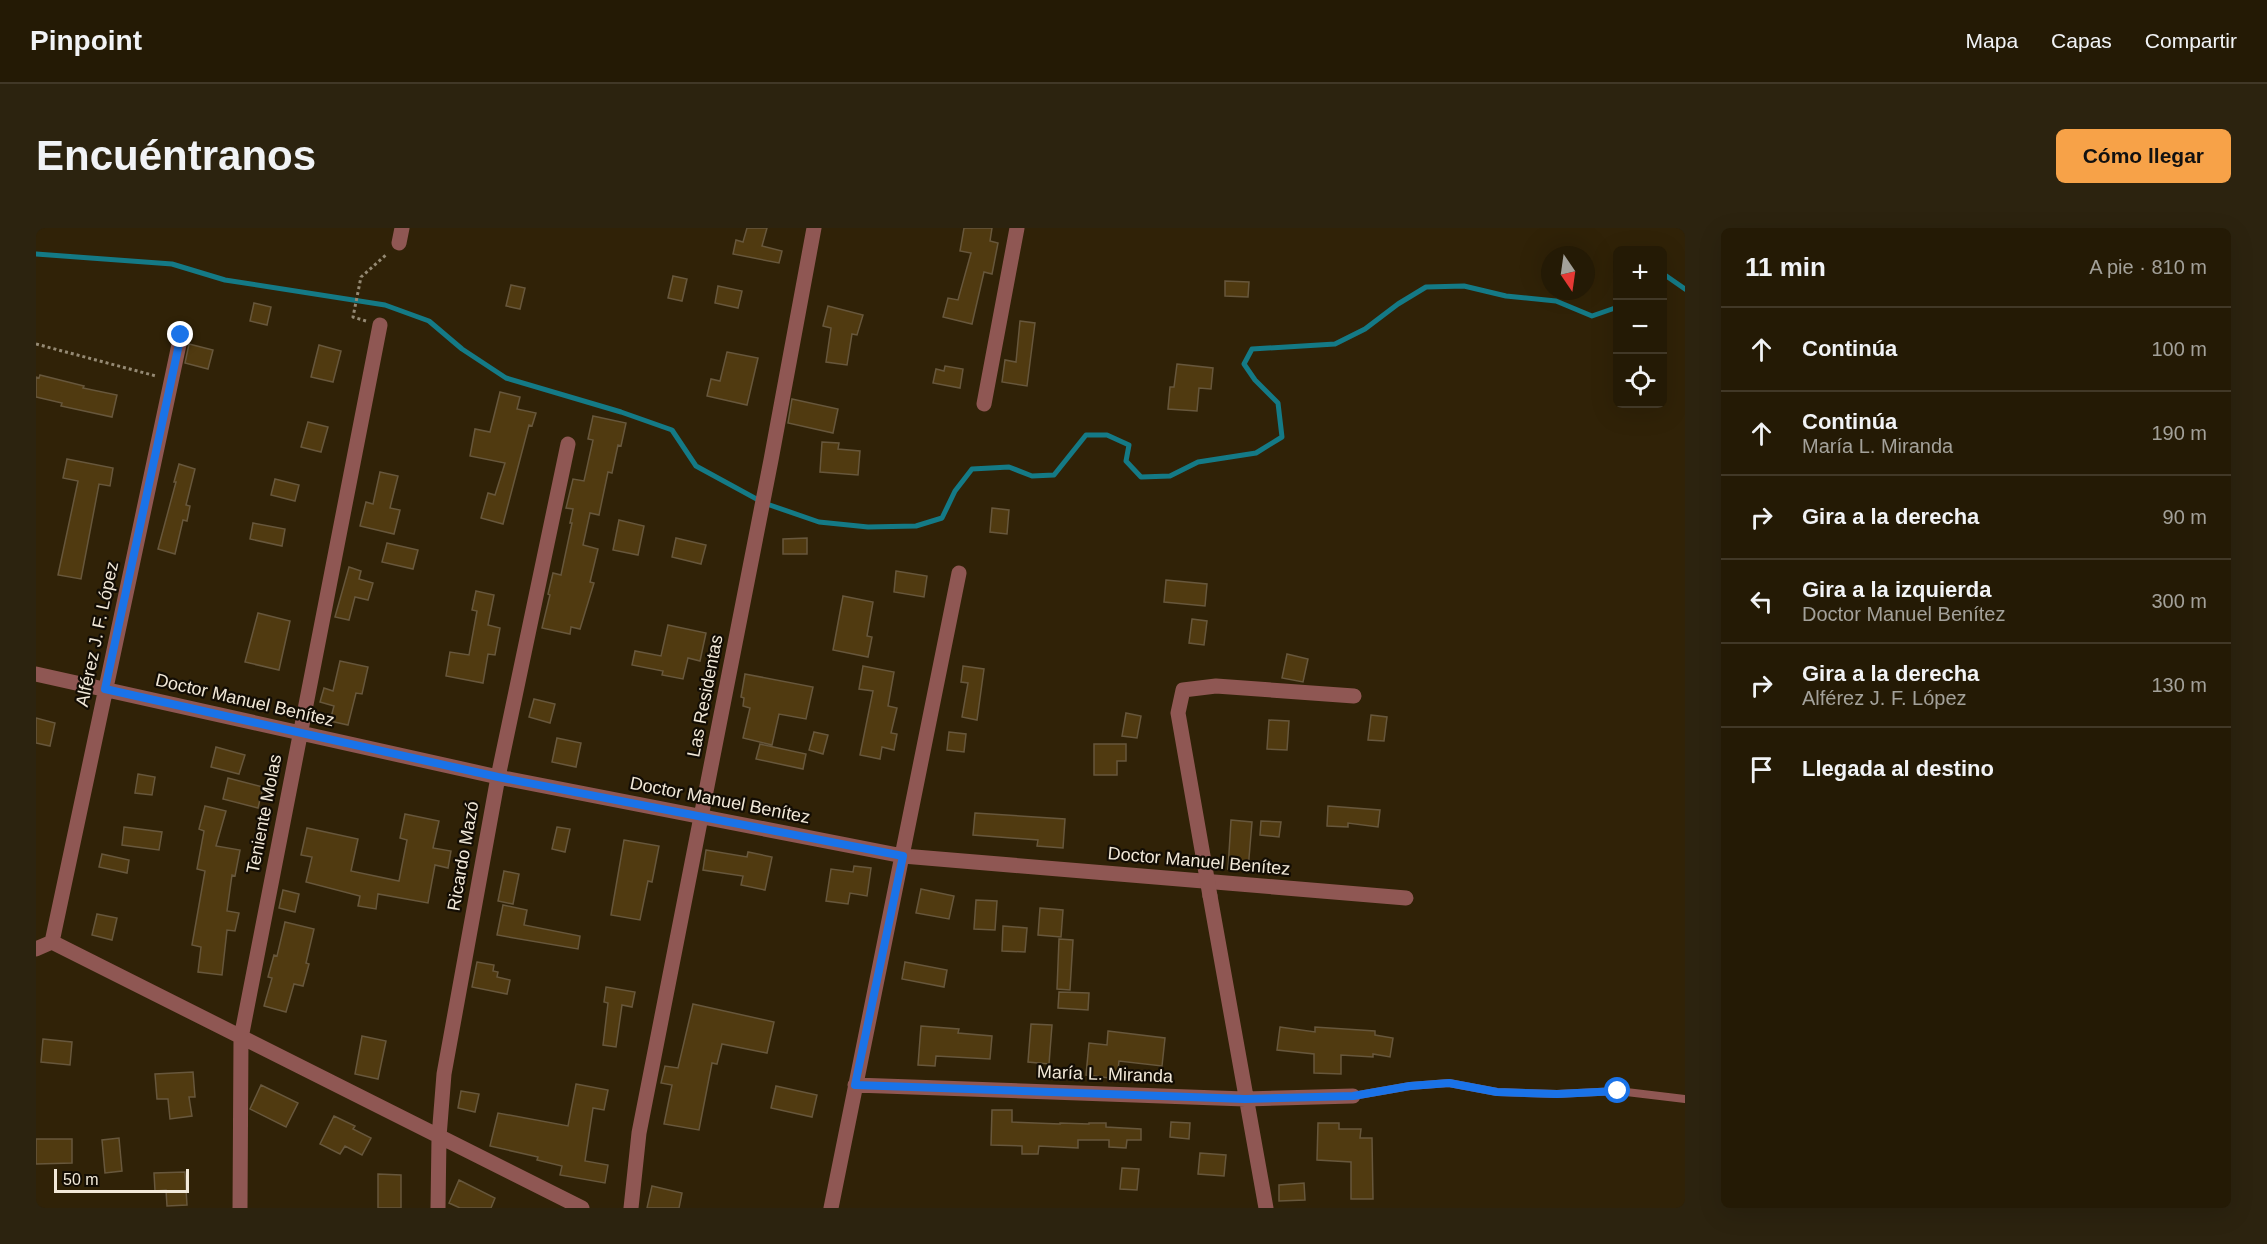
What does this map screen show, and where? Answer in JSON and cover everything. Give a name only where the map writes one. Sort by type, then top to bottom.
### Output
[{"type":"street","name":"Las Residentas","points":[[631,1208],[639,1133],[771,460],[814,228]]},
{"type":"street","points":[[984,404],[1017,228]]},
{"type":"street","name":"Teniente Molas","points":[[240,1208],[242,1038],[299,733],[380,325]]},
{"type":"street","name":"Alférez J. F. López","points":[[52,942],[181,335]]},
{"type":"street","name":"Ricardo Mazó","points":[[438,1208],[439,1137],[444,1074],[498,777],[568,444]]},
{"type":"street","points":[[831,1208],[959,573]]},
{"type":"street","name":"Doctor Manuel Benítez","points":[[36,674],[498,777],[903,856],[1406,898]]},
{"type":"street","points":[[1266,1208],[1178,713],[1183,690],[1216,686],[1354,696]]},
{"type":"street","points":[[36,949],[52,942],[582,1208]]},
{"type":"street","name":"María L. Miranda","points":[[855,1085],[1245,1099],[1353,1096]]},
{"type":"lane","points":[[1353,1096],[1410,1086],[1449,1083],[1497,1092],[1557,1094],[1618,1091],[1685,1099]]},
{"type":"path","points":[[353,317],[361,277],[400,236]]},
{"type":"path","points":[[36,344],[172,380]]},
{"type":"building","points":[[747,228],[767,228],[762,246],[782,251],[779,263],[733,254],[736,240],[743,242]]},
{"type":"building","points":[[964,228],[992,228],[990,241],[998,243],[992,274],[984,272],[972,324],[943,317],[948,298],[958,300],[971,253],[960,251]]},
{"type":"building","points":[[673,276],[687,279],[682,301],[668,298]]},
{"type":"building","points":[[1225,281],[1249,282],[1248,297],[1225,296]]},
{"type":"building","points":[[511,285],[525,288],[520,309],[506,306]]},
{"type":"building","points":[[718,286],[742,291],[738,308],[715,303]]},
{"type":"building","points":[[254,303],[271,307],[267,325],[250,321]]},
{"type":"building","points":[[828,306],[863,315],[857,335],[852,334],[847,365],[826,362],[831,328],[823,326]]},
{"type":"building","points":[[1020,321],[1035,323],[1027,386],[1002,382],[1005,360],[1016,362]]},
{"type":"building","points":[[189,344],[213,350],[208,369],[185,363]]},
{"type":"building","points":[[319,345],[341,351],[333,382],[311,377]]},
{"type":"building","points":[[727,352],[758,358],[747,405],[707,396],[711,379],[720,381]]},
{"type":"building","points":[[1177,364],[1213,368],[1211,389],[1199,388],[1197,411],[1168,409],[1170,387],[1174,387]]},
{"type":"building","points":[[945,366],[963,369],[960,388],[933,383],[936,369],[944,371]]},
{"type":"building","points":[[40,375],[117,395],[112,417],[61,406],[62,403],[36,397],[36,377],[39,378]]},
{"type":"building","points":[[500,392],[520,397],[517,409],[536,413],[532,426],[529,425],[503,524],[481,518],[488,493],[495,495],[505,463],[470,456],[475,429],[490,432]]},
{"type":"building","points":[[792,399],[838,409],[833,433],[788,423]]},
{"type":"building","points":[[593,416],[626,423],[612,473],[608,472],[599,515],[590,513],[583,545],[598,549],[590,582],[594,583],[580,629],[571,627],[570,634],[542,628],[553,573],[561,575],[572,523],[570,523],[573,509],[566,508],[573,479],[584,481],[593,440],[588,439]]},
{"type":"building","points":[[308,422],[328,427],[321,452],[301,447]]},
{"type":"building","points":[[822,442],[839,443],[838,449],[860,451],[858,475],[820,472]]},
{"type":"building","points":[[67,459],[113,468],[110,486],[99,484],[81,579],[58,575],[78,481],[63,478]]},
{"type":"building","points":[[179,464],[195,469],[186,505],[190,506],[187,521],[183,520],[175,554],[158,549]]},
{"type":"building","points":[[380,472],[398,476],[390,508],[400,510],[394,534],[360,526],[366,502],[373,504]]},
{"type":"building","points":[[275,479],[299,485],[295,501],[271,495]]},
{"type":"building","points":[[992,508],[1009,510],[1007,534],[990,532]]},
{"type":"building","points":[[619,520],[644,526],[638,555],[613,550]]},
{"type":"building","points":[[253,523],[285,529],[282,546],[250,539]]},
{"type":"building","points":[[676,538],[706,545],[701,564],[672,557]]},
{"type":"building","points":[[807,538],[807,554],[783,554],[783,539]]},
{"type":"building","points":[[387,543],[418,550],[413,569],[382,562]]},
{"type":"building","points":[[349,567],[361,571],[359,579],[373,583],[368,600],[355,597],[349,620],[335,617]]},
{"type":"building","points":[[896,571],[927,576],[924,597],[894,592]]},
{"type":"building","points":[[1166,580],[1207,584],[1205,606],[1164,602]]},
{"type":"building","points":[[476,591],[494,595],[488,625],[500,628],[495,655],[488,654],[483,683],[446,676],[450,652],[469,655],[477,611],[472,610]]},
{"type":"building","points":[[843,596],[873,602],[867,636],[872,637],[868,657],[833,650]]},
{"type":"building","points":[[258,613],[290,621],[279,670],[245,662]]},
{"type":"building","points":[[1192,619],[1207,621],[1204,645],[1189,643]]},
{"type":"building","points":[[668,625],[706,633],[700,661],[688,658],[683,679],[662,675],[663,671],[632,665],[635,651],[661,656]]},
{"type":"building","points":[[1287,654],[1308,659],[1303,682],[1282,678]]},
{"type":"building","points":[[340,661],[368,667],[362,694],[356,693],[348,725],[330,721],[334,706],[320,702],[324,688],[333,691]]},
{"type":"building","points":[[863,666],[894,672],[888,706],[897,708],[891,733],[897,734],[894,750],[882,747],[880,759],[860,755],[873,691],[859,689]]},
{"type":"building","points":[[963,666],[984,669],[977,720],[962,717],[968,683],[961,682]]},
{"type":"building","points":[[745,674],[813,687],[806,719],[779,714],[772,745],[743,738],[750,708],[743,706],[744,698],[741,697]]},
{"type":"building","points":[[534,699],[555,704],[550,723],[529,717]]},
{"type":"building","points":[[1126,713],[1141,716],[1137,738],[1122,736]]},
{"type":"building","points":[[1371,715],[1387,717],[1384,741],[1368,740]]},
{"type":"building","points":[[36,718],[55,723],[50,746],[36,743]]},
{"type":"building","points":[[1269,720],[1289,721],[1287,750],[1267,749]]},
{"type":"building","points":[[814,732],[828,735],[823,754],[809,750]]},
{"type":"building","points":[[949,732],[966,734],[964,752],[947,750]]},
{"type":"building","points":[[557,738],[581,743],[576,767],[552,762]]},
{"type":"building","points":[[760,744],[806,754],[803,769],[756,759]]},
{"type":"building","points":[[1094,744],[1126,744],[1126,761],[1117,761],[1117,775],[1094,775]]},
{"type":"building","points":[[216,747],[245,755],[239,774],[211,767]]},
{"type":"building","points":[[138,774],[155,777],[152,795],[135,793]]},
{"type":"building","points":[[228,778],[263,787],[258,808],[223,799]]},
{"type":"building","points":[[205,806],[226,811],[216,846],[240,850],[235,876],[232,875],[227,911],[239,913],[235,931],[227,930],[222,975],[198,972],[201,947],[192,945],[205,871],[197,869],[204,831],[199,829]]},
{"type":"building","points":[[1328,806],[1380,810],[1378,827],[1348,823],[1348,827],[1327,826]]},
{"type":"building","points":[[975,813],[1065,819],[1063,848],[1037,846],[1038,840],[973,835]]},
{"type":"building","points":[[405,814],[439,821],[433,848],[451,851],[448,868],[435,865],[428,903],[378,894],[376,909],[358,906],[360,896],[306,882],[312,857],[301,855],[307,828],[358,839],[351,871],[399,881],[407,840],[400,838]]},
{"type":"building","points":[[1231,820],[1252,822],[1248,870],[1228,869]]},
{"type":"building","points":[[1261,821],[1281,822],[1279,837],[1260,835]]},
{"type":"building","points":[[124,827],[162,832],[159,850],[122,845]]},
{"type":"building","points":[[557,827],[570,829],[565,852],[552,849]]},
{"type":"building","points":[[624,840],[659,846],[652,882],[648,881],[640,920],[611,915]]},
{"type":"building","points":[[706,850],[747,857],[748,852],[772,857],[765,890],[741,885],[743,876],[703,870]]},
{"type":"building","points":[[102,854],[129,860],[127,873],[99,867]]},
{"type":"building","points":[[854,866],[871,868],[867,896],[850,893],[848,904],[826,901],[831,869],[853,872]]},
{"type":"building","points":[[504,871],[519,874],[513,904],[498,901]]},
{"type":"building","points":[[921,889],[954,896],[949,919],[916,913]]},
{"type":"building","points":[[283,890],[299,894],[295,912],[279,908]]},
{"type":"building","points":[[976,900],[997,901],[995,930],[974,929]]},
{"type":"building","points":[[503,905],[527,910],[524,925],[580,936],[578,949],[497,935]]},
{"type":"building","points":[[1040,908],[1063,910],[1061,937],[1038,935]]},
{"type":"building","points":[[97,914],[117,918],[112,940],[92,935]]},
{"type":"building","points":[[285,922],[314,929],[303,986],[294,984],[286,1012],[264,1006],[272,978],[268,977],[274,955],[277,956]]},
{"type":"building","points":[[1003,926],[1027,928],[1025,952],[1002,951]]},
{"type":"building","points":[[1059,939],[1073,940],[1070,990],[1057,989]]},
{"type":"building","points":[[477,962],[494,965],[493,971],[498,972],[497,977],[510,980],[507,994],[472,987]]},
{"type":"building","points":[[905,962],[947,970],[944,987],[902,979]]},
{"type":"building","points":[[606,987],[635,992],[632,1007],[622,1005],[616,1047],[603,1045],[608,1003],[604,1002]]},
{"type":"building","points":[[1059,992],[1089,993],[1088,1010],[1058,1008]]},
{"type":"building","points":[[693,1004],[774,1022],[767,1053],[722,1044],[717,1064],[712,1063],[699,1130],[664,1124],[672,1085],[661,1083],[665,1066],[678,1068]]},
{"type":"building","points":[[1031,1024],[1052,1025],[1049,1064],[1028,1062]]},
{"type":"building","points":[[921,1026],[959,1029],[958,1033],[992,1036],[990,1059],[936,1056],[935,1066],[918,1065]]},
{"type":"building","points":[[1280,1027],[1315,1032],[1315,1027],[1375,1031],[1375,1035],[1393,1038],[1390,1057],[1373,1054],[1373,1057],[1341,1055],[1341,1074],[1314,1073],[1314,1054],[1277,1050]]},
{"type":"building","points":[[1108,1031],[1165,1038],[1162,1066],[1119,1061],[1117,1079],[1086,1075],[1089,1043],[1107,1045]]},
{"type":"building","points":[[362,1036],[386,1041],[378,1079],[355,1074]]},
{"type":"building","points":[[43,1039],[72,1042],[70,1065],[41,1062]]},
{"type":"building","points":[[193,1072],[195,1097],[189,1097],[192,1116],[170,1119],[168,1099],[157,1099],[155,1074]]},
{"type":"building","points":[[576,1084],[608,1090],[604,1110],[593,1108],[585,1161],[608,1165],[605,1183],[560,1175],[562,1166],[537,1160],[538,1157],[490,1146],[498,1113],[568,1126]]},
{"type":"building","points":[[261,1085],[298,1103],[286,1127],[250,1109]]},
{"type":"building","points":[[776,1086],[817,1095],[812,1117],[771,1108]]},
{"type":"building","points":[[461,1091],[479,1094],[475,1112],[458,1108]]},
{"type":"building","points":[[992,1110],[1012,1110],[1012,1122],[1106,1123],[1106,1127],[1141,1129],[1141,1140],[1127,1140],[1126,1148],[1109,1147],[1109,1140],[1078,1140],[1078,1148],[1039,1146],[1038,1154],[1022,1154],[1022,1146],[991,1145]]},
{"type":"building","points":[[334,1116],[355,1126],[353,1129],[371,1138],[362,1155],[345,1146],[340,1154],[320,1144]]},
{"type":"building","points":[[1171,1122],[1190,1123],[1189,1139],[1170,1137]]},
{"type":"building","points":[[1318,1123],[1339,1123],[1339,1129],[1361,1129],[1360,1138],[1372,1138],[1373,1199],[1351,1199],[1351,1162],[1317,1160]]},
{"type":"building","points":[[119,1138],[122,1171],[105,1173],[102,1140]]},
{"type":"building","points":[[36,1139],[72,1139],[72,1163],[36,1164]]},
{"type":"building","points":[[1200,1153],[1226,1155],[1224,1176],[1198,1174]]},
{"type":"building","points":[[1122,1168],[1139,1169],[1137,1190],[1120,1189]]},
{"type":"building","points":[[185,1172],[187,1205],[167,1206],[166,1190],[155,1191],[154,1173]]},
{"type":"building","points":[[378,1174],[401,1175],[401,1208],[378,1208]]},
{"type":"building","points":[[459,1180],[495,1198],[491,1208],[460,1208],[449,1203]]},
{"type":"building","points":[[1304,1183],[1305,1200],[1279,1201],[1279,1185]]},
{"type":"building","points":[[652,1186],[682,1193],[679,1208],[647,1208]]},
{"type":"waterway","points":[[36,254],[172,264],[225,280],[385,305],[429,321],[462,349],[506,378],[621,412],[672,430],[696,466],[764,503],[819,522],[868,527],[916,526],[942,518],[955,491],[972,469],[1009,467],[1032,476],[1054,475],[1086,435],[1107,435],[1129,445],[1126,461],[1141,477],[1170,476],[1198,462],[1256,453],[1282,437],[1278,403],[1255,380],[1244,364],[1252,349],[1335,344],[1365,329],[1398,304],[1426,287],[1464,286],[1506,296],[1556,301],[1592,316],[1615,308],[1617,300]]},
{"type":"waterway","points":[[1667,276],[1685,289]]},
{"type":"route","points":[[181,335],[105,689],[498,777],[903,856],[855,1085],[1245,1099],[1353,1096],[1410,1086],[1449,1083],[1497,1092],[1557,1094],[1618,1091]]}]
